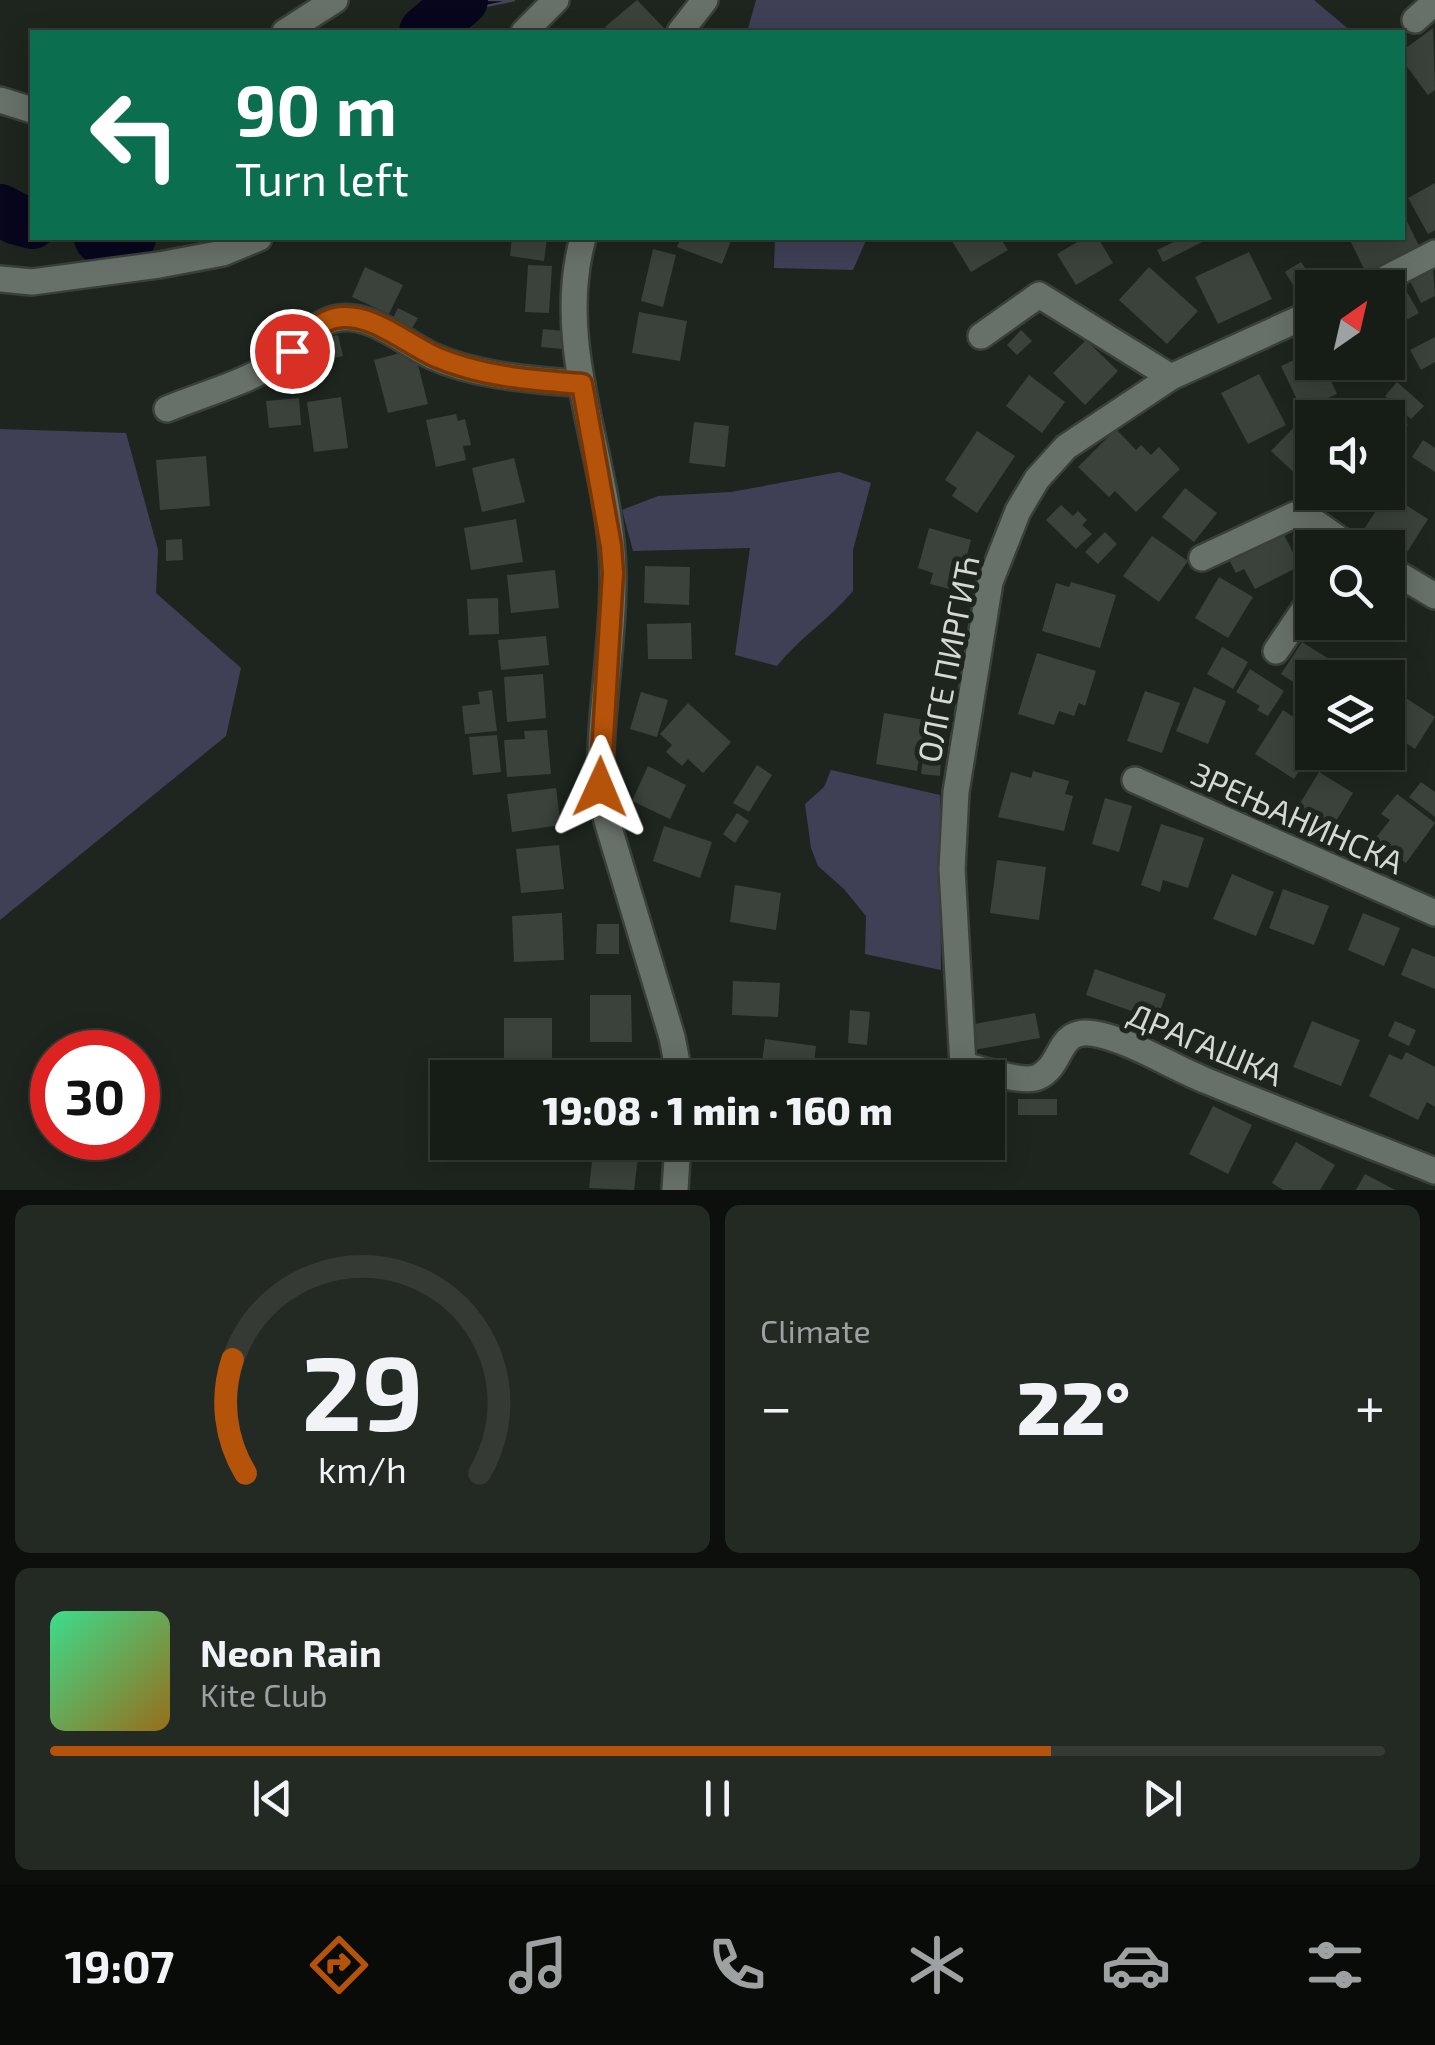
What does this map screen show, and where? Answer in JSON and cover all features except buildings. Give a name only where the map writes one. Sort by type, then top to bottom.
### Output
[{"type":"street","points":[[289,30],[335,0]]},
{"type":"street","points":[[526,30],[556,0]]},
{"type":"street","points":[[682,30],[705,0]]},
{"type":"street","points":[[1415,20],[1435,2]]},
{"type":"street","points":[[0,100],[30,109]]},
{"type":"street","points":[[0,279],[32,282],[108,273],[222,253],[254,240]]},
{"type":"street","points":[[582,240],[578,256],[576,322],[582,384],[613,573],[600,787],[606,821],[676,1060]]},
{"type":"street","points":[[1402,270],[1435,253]]},
{"type":"street","points":[[981,336],[1039,295],[1171,377]]},
{"type":"street","points":[[167,410],[271,366],[319,326],[336,318],[366,320],[432,356],[464,368],[500,376],[582,384]]},
{"type":"street","name":"ОЛГЕ ПИРГИЋ","points":[[963,1060],[952,869],[956,792],[990,582],[1018,511],[1050,462],[1066,447],[1171,377],[1295,321]]},
{"type":"street","points":[[1202,558],[1294,515],[1306,516],[1326,530]]},
{"type":"street","points":[[1405,578],[1435,596]]},
{"type":"street","points":[[1276,650],[1295,623]]},
{"type":"street","name":"ЗРЕЊАНИНСКА","points":[[1135,780],[1435,913]]},
{"type":"street","name":"ДРАГАШКА","points":[[1005,1075],[1027,1080],[1040,1076],[1062,1043],[1072,1036],[1102,1035],[1435,1171]]},
{"type":"street","points":[[676,1190],[677,1160]]},
{"type":"shaded area","points":[[453,0],[515,0],[443,15]]},
{"type":"shaded area","points":[[756,0],[1314,0],[1350,30],[748,30]]},
{"type":"shaded area","points":[[775,240],[866,240],[853,270],[774,268]]},
{"type":"shaded area","points":[[0,429],[126,433],[158,550],[156,593],[241,668],[226,736],[0,920]]},
{"type":"shaded area","points":[[839,472],[871,483],[853,550],[853,591],[777,666],[735,655],[750,548],[633,551],[622,510],[658,496],[731,492]]},
{"type":"shaded area","points":[[831,770],[940,795],[941,970],[865,954],[866,916],[818,866],[811,848],[805,804],[824,787]]},
{"type":"waterway","points":[[427,30],[462,0]]},
{"type":"waterway","points":[[0,210],[30,222]]},
{"type":"waterway","points":[[0,223],[17,219]]},
{"type":"waterway","points":[[110,240],[126,240]]},
{"type":"route","points":[[292,351],[319,326],[336,318],[366,320],[432,356],[464,368],[500,376],[582,384],[613,573],[600,787]]}]
